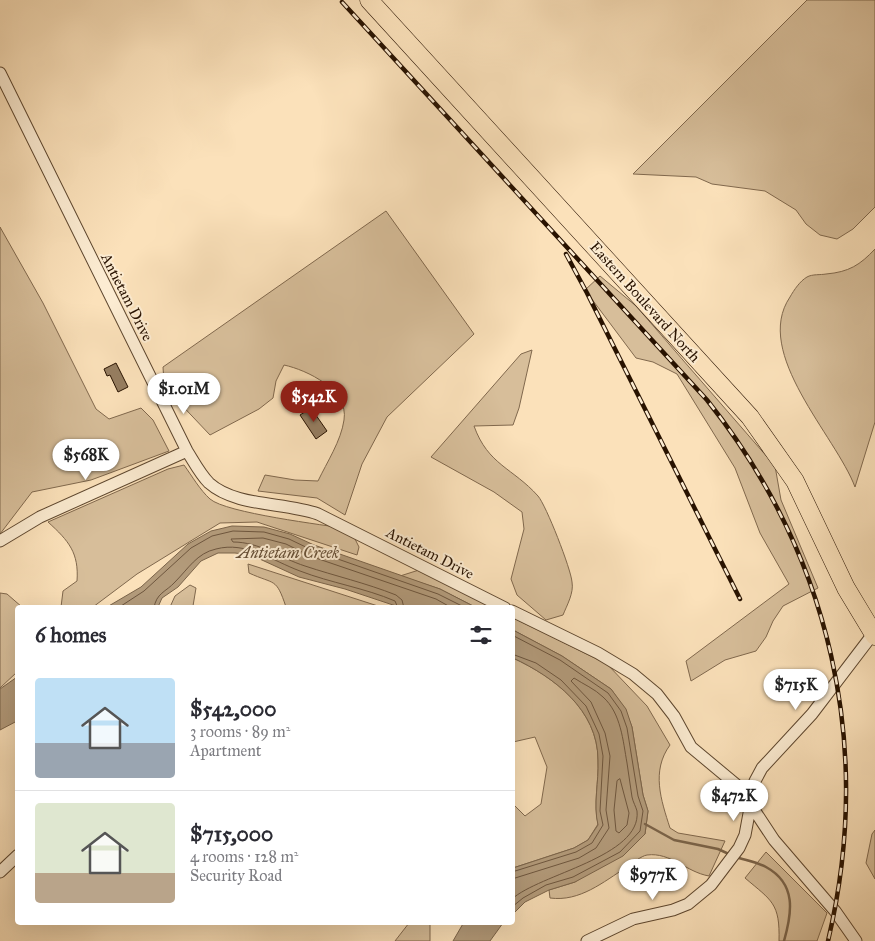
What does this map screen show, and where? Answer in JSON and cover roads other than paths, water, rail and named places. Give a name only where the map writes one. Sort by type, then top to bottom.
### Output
[{"type":"main road","name":"Eastern Boulevard North","points":[[369,0],[750,417],[795,480],[846,588],[874,635]]},
{"type":"street","name":"Antietam Drive","points":[[0,73],[187,450],[208,482],[220,491],[244,499],[288,505],[318,514],[499,605]]},
{"type":"street","points":[[0,541],[40,517],[187,450]]},
{"type":"street","points":[[515,612],[605,657],[657,694],[674,716],[691,747],[739,787],[774,840],[835,911],[856,941]]},
{"type":"street","points":[[587,941],[633,919],[673,910],[688,904],[711,885],[739,848],[745,835],[755,781],[762,768],[812,714],[874,635]]},
{"type":"street","points":[[0,872],[15,858]]},
{"type":"water","name":"Antietam Creek","points":[[232,526],[264,527],[290,534],[314,545],[440,589],[471,605],[393,605],[345,589],[299,577],[251,555],[218,553],[201,561],[178,587],[162,598],[159,605],[110,605],[141,587],[188,544],[211,531]]},
{"type":"water","points":[[515,631],[562,656],[611,689],[626,709],[632,727],[643,795],[648,811],[645,834],[623,856],[575,882],[549,890],[525,902],[515,912],[515,867],[574,848],[588,840],[598,825],[596,809],[598,760],[596,742],[590,726],[582,711],[571,697],[558,685],[515,659]]},
{"type":"water","points":[[15,678],[15,722],[0,730],[0,689]]},
{"type":"water","points":[[462,925],[502,925],[490,941],[453,941]]},
{"type":"waterway","points":[[645,824],[674,840],[718,849],[731,855]]},
{"type":"waterway","points":[[736,857],[766,867],[783,882],[790,900],[789,920],[784,941]]},
{"type":"railway","points":[[342,2],[707,400],[750,460],[785,523],[812,589],[831,656],[843,726],[846,797],[841,868],[828,941]]},
{"type":"railway","points":[[566,254],[740,599]]}]
